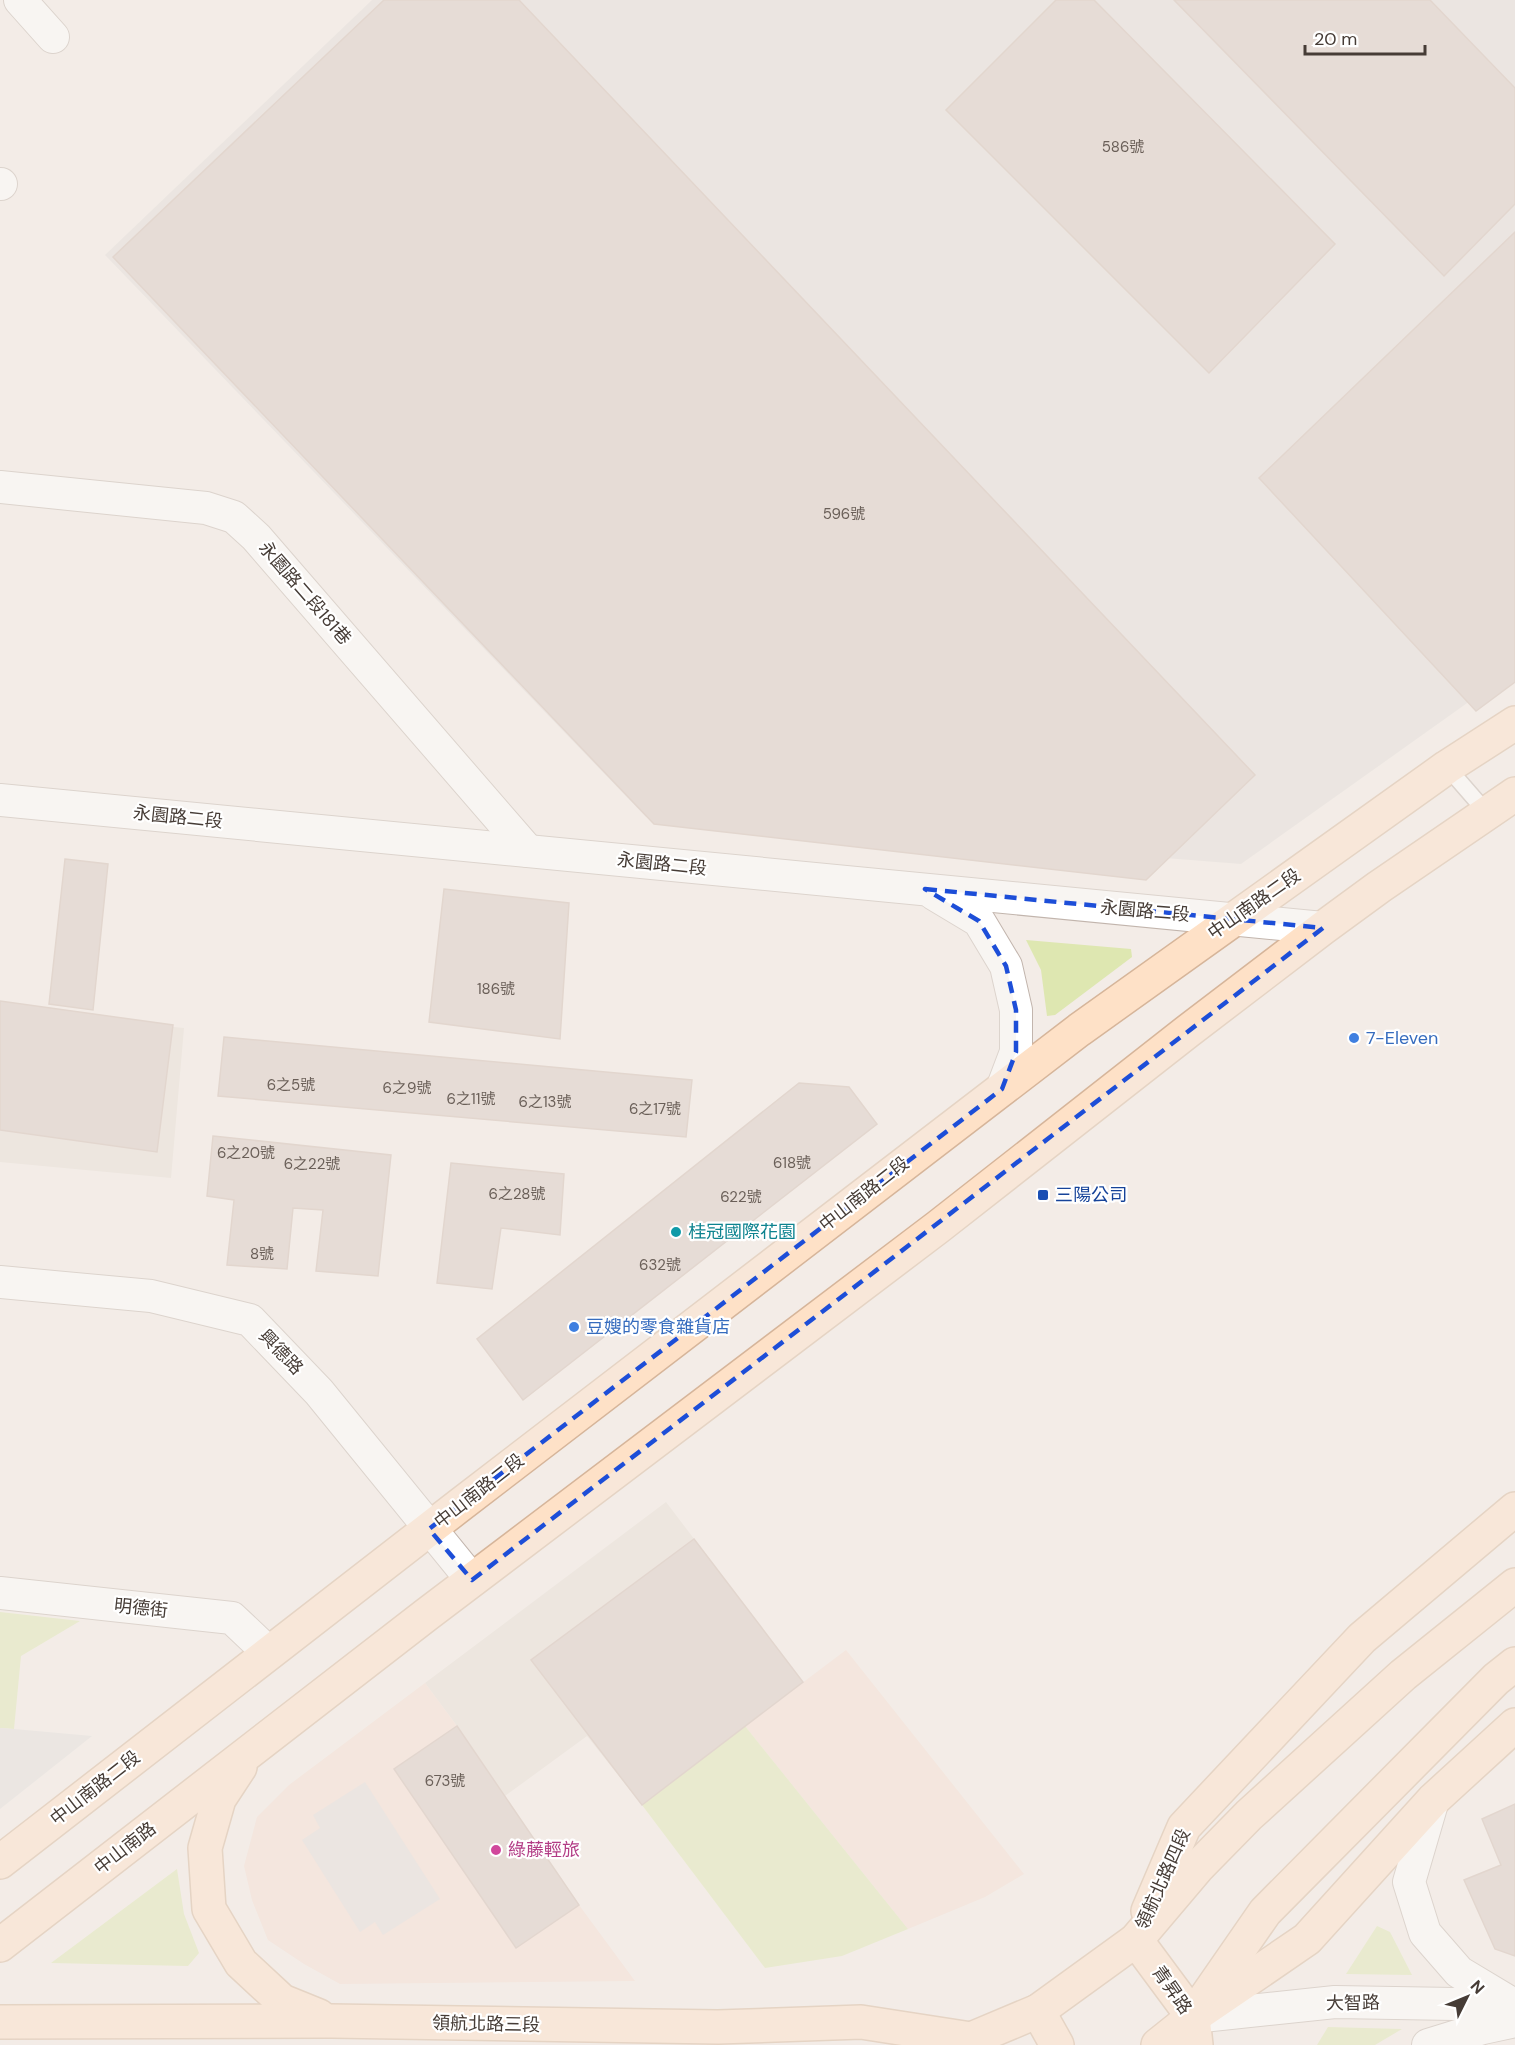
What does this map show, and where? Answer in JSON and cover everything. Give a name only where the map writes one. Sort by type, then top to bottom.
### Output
[{"type":"main road","name":"中山南路二段","points":[[0,1862],[1079,1030],[1448,766],[1515,723]]},
{"type":"main road","points":[[331,2021],[282,2001],[241,1963],[209,1909],[205,1848],[219,1798],[249,1752],[938,1227],[1323,928],[1515,794]]},
{"type":"main road","name":"領航北路四段","points":[[1136,1940],[1184,1827],[1362,1638],[1515,1509]]},
{"type":"main road","name":"領航北路四段","points":[[1136,1940],[1197,1868],[1249,1815],[1403,1675],[1515,1585]]},
{"type":"main road","points":[[1194,2031],[1265,1912],[1496,1679],[1515,1664]]},
{"type":"main road","points":[[1158,2045],[1194,2031],[1307,1939],[1433,1800],[1515,1725]]},
{"type":"main road","name":"中山南路","points":[[0,1945],[249,1752]]},
{"type":"main road","name":"領航北路三段","points":[[0,2022],[331,2021],[718,2027],[861,2022],[964,2042],[1038,2011],[1136,1940]]},
{"type":"main road","name":"青昇路","points":[[1136,1940],[1194,2031]]},
{"type":"main road","points":[[1038,2011],[1057,2045]]},
{"type":"street","points":[[20,0],[53,36]]},
{"type":"street","name":"永園路二段181巷","points":[[0,487],[206,508],[234,517],[256,537],[528,851]]},
{"type":"street","name":"永園路二段","points":[[0,800],[1323,928]]},
{"type":"street","points":[[925,889],[979,921],[1006,966],[1016,1010],[1016,1052],[1002,1089]]},
{"type":"street","name":"興德路","points":[[0,1282],[151,1296],[250,1320],[319,1392],[472,1580]]},
{"type":"street","name":"明德街","points":[[0,1593],[232,1618],[269,1653]]},
{"type":"street","name":"大智路","points":[[1433,1800],[1409,1882],[1425,1933],[1459,1972],[1515,2005]]},
{"type":"street","name":"大智路","points":[[1194,2031],[1335,2002],[1515,2005]]},
{"type":"street","points":[[1428,2045],[1515,2020]]},
{"type":"lane","points":[[1448,766],[1486,813]]},
{"type":"highlighted area","points":[[925,889],[1323,928],[472,1580],[429,1529],[1002,1089],[1016,1052],[1016,1010],[1006,966],[979,921]]},
{"type":"shaded area","points":[[372,0],[1515,0],[1515,669],[1241,864],[646,817],[105,255]]},
{"type":"shaded area","points":[[0,1010],[184,1028],[171,1178],[0,1162]]},
{"type":"shaded area","points":[[666,1502],[803,1682],[642,1805],[587,1736],[505,1796],[425,1683]]},
{"type":"shaded area","points":[[846,1650],[1024,1874],[985,1897],[908,1929],[745,1726]]},
{"type":"shaded area","points":[[425,1683],[579,1905],[635,1981],[340,1984],[268,1940],[252,1900],[244,1866],[257,1817],[289,1785]]},
{"type":"shaded area","points":[[0,1728],[14,1729],[92,1736],[0,1809]]},
{"type":"shaded area","points":[[365,1782],[440,1899],[383,1935],[375,1922],[360,1932],[302,1840],[320,1828],[313,1815]]},
{"type":"green space","points":[[1026,940],[1131,949],[1132,957],[1055,1015],[1047,1016],[1041,970]]},
{"type":"green space","points":[[0,1612],[80,1621],[21,1656],[14,1729],[0,1728]]},
{"type":"green space","points":[[745,1726],[908,1929],[842,1956],[765,1968],[642,1805]]},
{"type":"green space","points":[[177,1869],[184,1914],[199,1953],[188,1966],[51,1963]]},
{"type":"green space","points":[[1377,1926],[1390,1932],[1412,1975],[1346,1974]]},
{"type":"green space","points":[[1328,2027],[1402,2029],[1375,2045],[1317,2045]]},
{"type":"building","points":[[384,0],[519,0],[1255,775],[1146,880],[654,824],[113,257]]},
{"type":"building","points":[[1056,0],[1094,0],[1335,244],[1209,373],[946,110]]},
{"type":"building","points":[[1174,0],[1430,0],[1515,88],[1515,204],[1444,276]]},
{"type":"building","points":[[1515,232],[1515,682],[1476,711],[1259,478]]},
{"type":"building","points":[[65,859],[108,864],[93,1010],[49,1004]]},
{"type":"building","points":[[444,889],[569,903],[560,1039],[429,1022]]},
{"type":"building","points":[[0,1001],[173,1025],[157,1152],[0,1130]]},
{"type":"building","points":[[224,1037],[692,1080],[686,1137],[218,1096]]},
{"type":"building","name":"桂冠國際花園","points":[[799,1083],[849,1087],[877,1124],[523,1400],[477,1339]]},
{"type":"building","points":[[213,1136],[391,1155],[378,1276],[316,1271],[323,1210],[293,1208],[287,1269],[227,1265],[234,1200],[207,1196]]},
{"type":"building","points":[[451,1163],[564,1174],[560,1235],[501,1228],[492,1289],[437,1283]]},
{"type":"building","points":[[694,1539],[803,1682],[642,1805],[531,1660]]},
{"type":"building","name":"綠藤輕旅","points":[[457,1726],[579,1905],[516,1948],[394,1769]]},
{"type":"building","points":[[1515,1804],[1515,1956],[1495,1949],[1464,1880],[1501,1865],[1482,1819]]},
{"type":"place","name":"7-Eleven","points":[[1354,1038]]},
{"type":"place","name":"三陽公司","points":[[1043,1195]]},
{"type":"place","name":"桂冠國際花園","points":[[676,1232]]},
{"type":"place","name":"豆嫂的零食雜貨店","points":[[574,1327]]},
{"type":"place","name":"綠藤輕旅","points":[[496,1850]]}]
